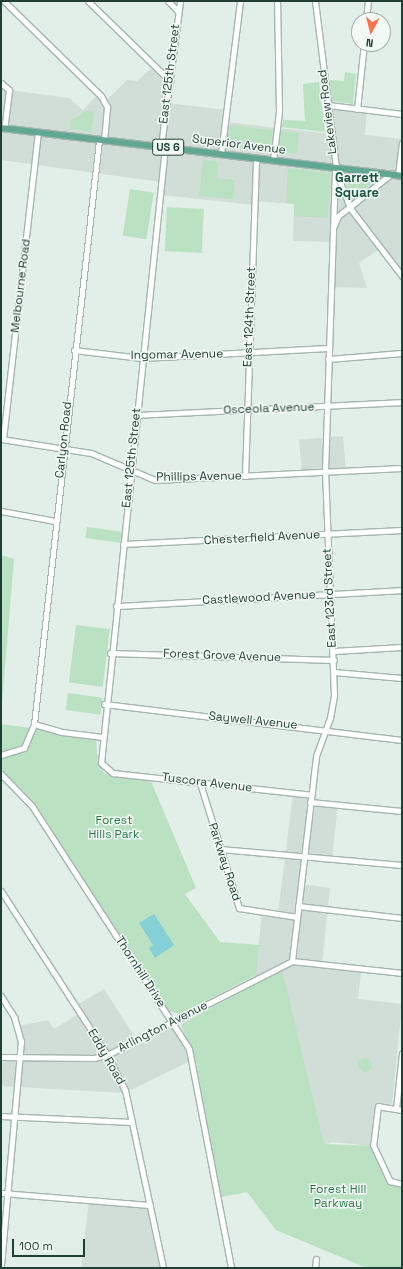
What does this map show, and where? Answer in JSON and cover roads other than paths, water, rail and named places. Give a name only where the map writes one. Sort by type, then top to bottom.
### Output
[{"type":"main road","name":"Superior Avenue","points":[[2,128],[400,175]]},
{"type":"street","name":"Carlyon Road","points":[[1,755],[19,751],[30,741],[34,724],[74,350],[101,140],[107,106],[101,96],[4,1]]},
{"type":"street","points":[[88,1],[170,81]]},
{"type":"street","points":[[168,1],[178,11]]},
{"type":"street","name":"East 125th Street","points":[[104,768],[100,757],[104,704],[131,470],[163,147],[180,1]]},
{"type":"street","points":[[221,154],[240,1]]},
{"type":"street","points":[[273,160],[279,112],[277,1]]},
{"type":"street","name":"Lakeview Road","points":[[314,1],[335,168],[350,208],[402,276]]},
{"type":"street","points":[[367,12],[368,1]]},
{"type":"street","points":[[357,109],[363,52]]},
{"type":"street","points":[[1,82],[9,90],[2,128]]},
{"type":"street","points":[[328,105],[402,114]]},
{"type":"street","name":"Melbourne Road","points":[[2,439],[38,132]]},
{"type":"street","points":[[400,175],[402,143]]},
{"type":"street","name":"East 124th Street","points":[[245,476],[246,409],[256,158]]},
{"type":"street","name":"East 123rd Street","points":[[292,961],[303,856],[316,756],[333,708],[334,660],[325,472],[335,168]]},
{"type":"street","points":[[332,230],[336,219],[391,174]]},
{"type":"street","name":"Ingomar Avenue","points":[[74,350],[142,358],[328,348]]},
{"type":"street","points":[[328,359],[402,353]]},
{"type":"street","name":"Osceola Avenue","points":[[136,415],[402,402]]},
{"type":"street","name":"Phillips Avenue","points":[[2,439],[91,453],[155,480],[402,468]]},
{"type":"street","points":[[1,511],[55,521]]},
{"type":"street","name":"Chesterfield Avenue","points":[[122,544],[402,530]]},
{"type":"street","name":"Castlewood Avenue","points":[[116,606],[402,590]]},
{"type":"street","points":[[333,651],[402,647]]},
{"type":"street","name":"Forest Grove Avenue","points":[[110,653],[334,660]]},
{"type":"street","points":[[334,672],[402,678]]},
{"type":"street","name":"Saywell Avenue","points":[[104,704],[326,729],[402,740]]},
{"type":"street","points":[[34,724],[62,732],[101,736]]},
{"type":"street","name":"Tuscora Avenue","points":[[104,768],[113,773],[311,795]]},
{"type":"street","name":"Thornhill Drive","points":[[1,774],[32,806],[172,1022],[192,1056],[231,1268]]},
{"type":"street","name":"Parkway Road","points":[[200,783],[240,910],[297,917]]},
{"type":"street","points":[[310,802],[402,811]]},
{"type":"street","points":[[220,849],[402,865]]},
{"type":"street","name":"Eddy Road","points":[[1,891],[107,1055],[125,1090],[163,1268]]},
{"type":"street","points":[[298,906],[402,918]]},
{"type":"street","points":[[292,961],[402,973]]},
{"type":"street","name":"Arlington Avenue","points":[[1,1057],[21,1055],[94,1058],[107,1055],[292,961]]},
{"type":"street","points":[[1,996],[19,1029],[21,1055],[1,1266]]},
{"type":"street","points":[[396,1109],[402,1053]]},
{"type":"street","points":[[402,1110],[378,1106],[373,1145],[393,1182],[402,1184]]},
{"type":"street","points":[[1,1116],[132,1122]]},
{"type":"street","points":[[1,1193],[150,1205]]},
{"type":"street","points":[[315,1268],[316,1259]]},
{"type":"water","points":[[154,914],[174,945],[155,958],[149,948],[153,945],[139,923]]},
{"type":"district","name":"Garrett Square","points":[[357,186]]},
{"type":"park label","name":"Forest Hills Park","points":[[114,828]]},
{"type":"park label","name":"Forest Hill Parkway","points":[[338,1197]]}]
